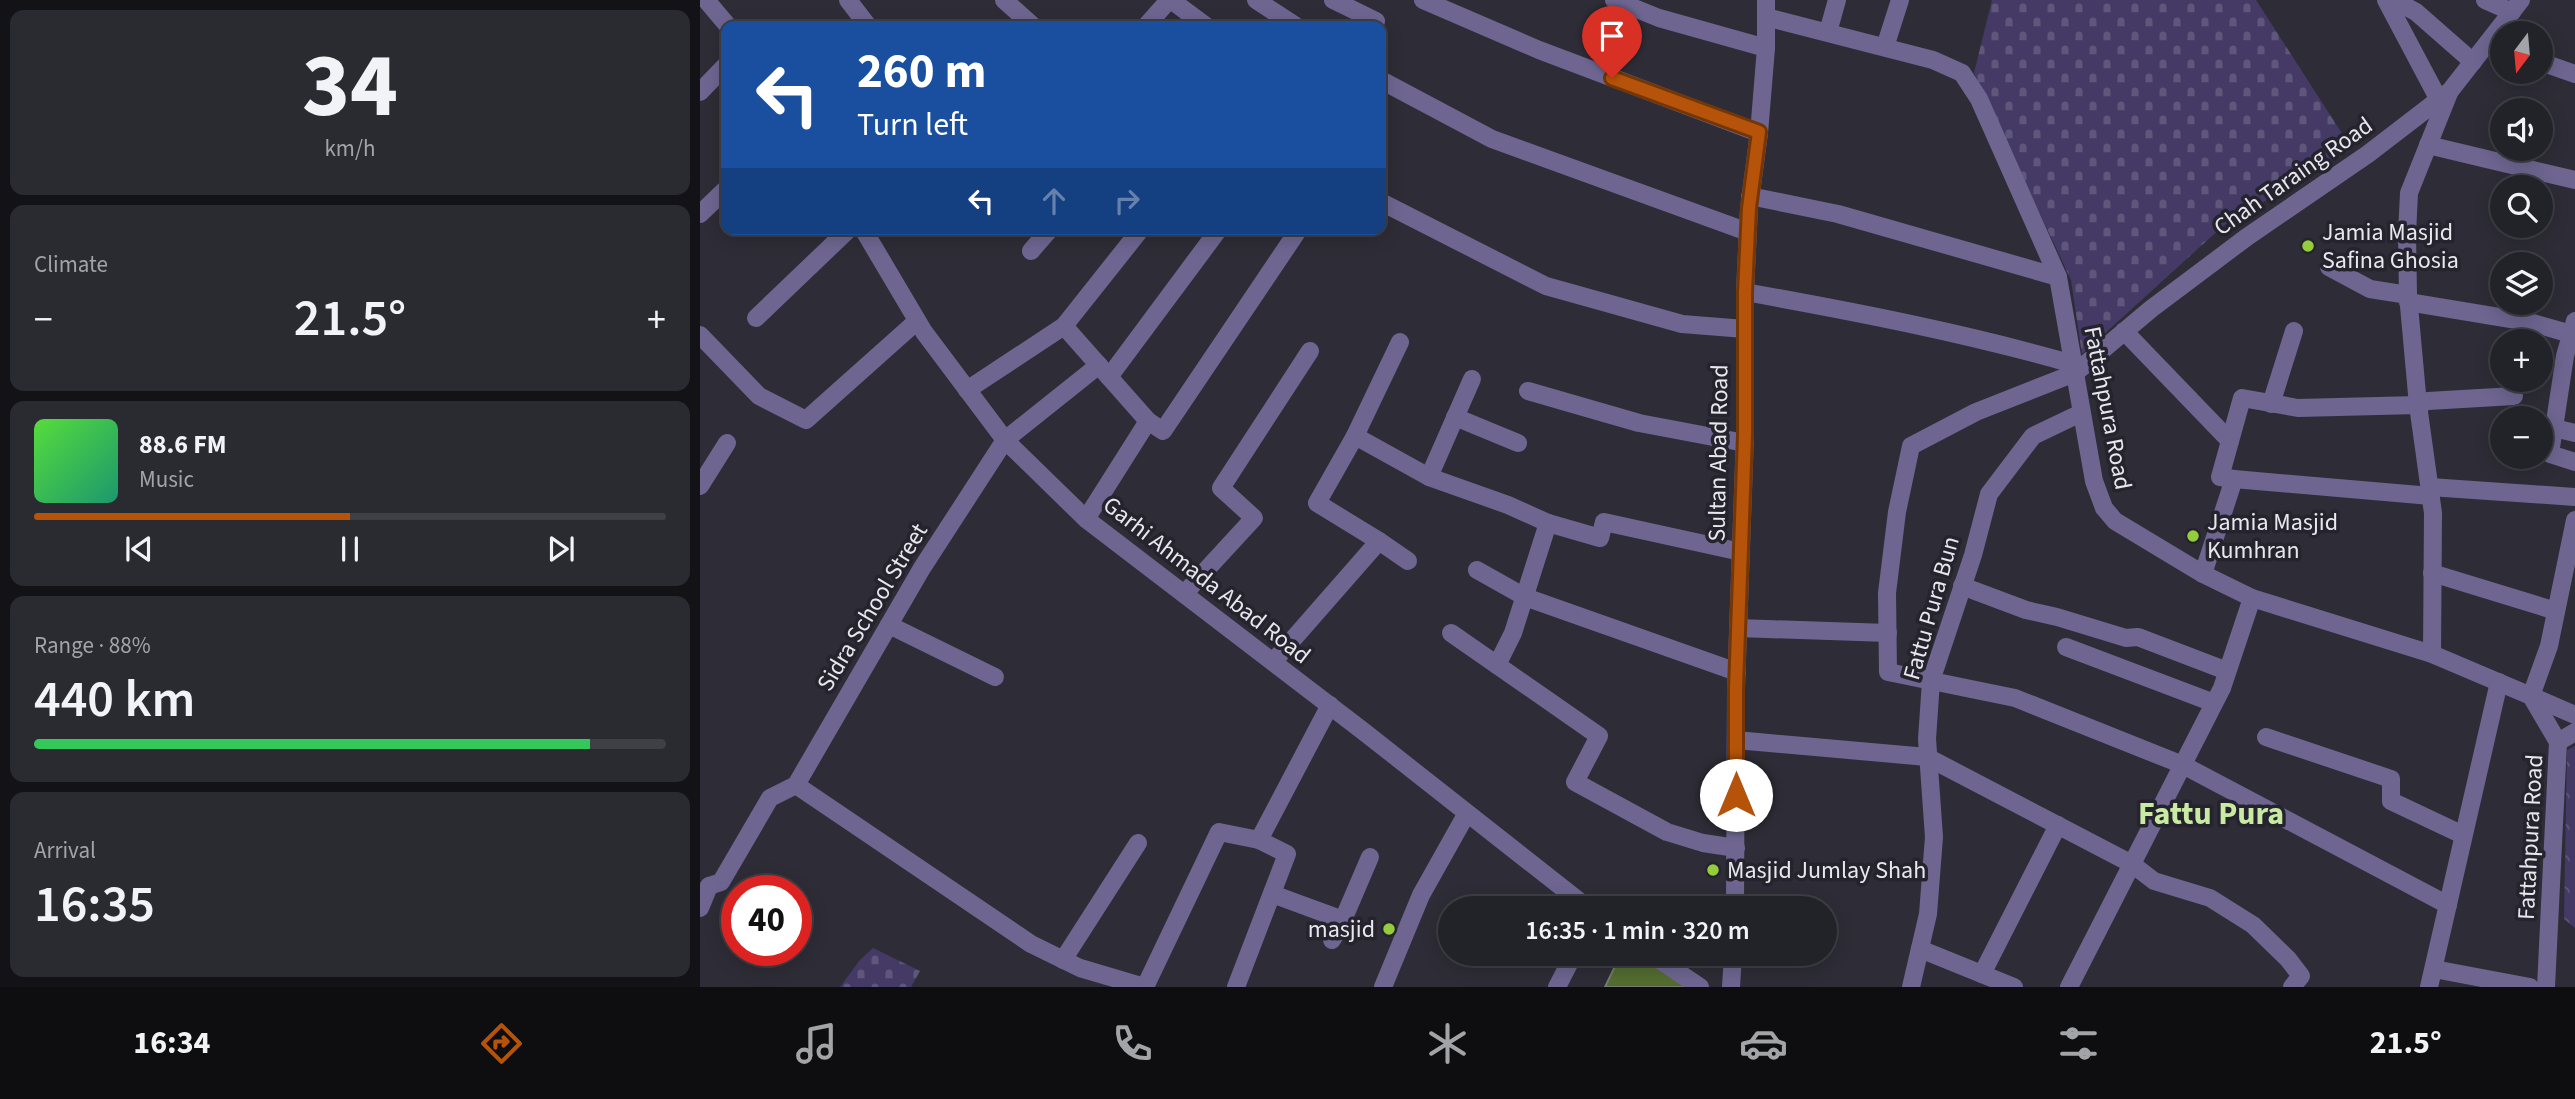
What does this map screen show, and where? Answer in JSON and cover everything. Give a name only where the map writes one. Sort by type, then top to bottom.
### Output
[{"type":"street","points":[[706,0],[724,21]]},
{"type":"street","points":[[848,0],[864,21]]},
{"type":"street","points":[[1003,0],[1027,21]]},
{"type":"street","points":[[1256,0],[1288,21]]},
{"type":"street","points":[[1333,0],[1374,21]]},
{"type":"street","points":[[1423,0],[1539,50],[1759,132]]},
{"type":"street","points":[[1614,0],[1659,18],[1766,48]]},
{"type":"street","points":[[1828,32],[1837,0]]},
{"type":"street","points":[[1885,47],[1900,0]]},
{"type":"street","points":[[2386,0],[2444,96],[2409,193],[2408,298],[2418,405],[2430,491],[2432,654]]},
{"type":"street","points":[[2395,0],[2416,12],[2473,62]]},
{"type":"street","points":[[2485,0],[2517,6]]},
{"type":"street","points":[[1153,21],[1179,3],[1200,21]]},
{"type":"street","name":"Sultan Abad Road","points":[[1735,896],[1737,672],[1745,443],[1745,292],[1750,196],[1766,48],[1766,8]]},
{"type":"street","name":"Fattahpura Road","points":[[1766,8],[1828,32],[1933,60],[1962,73],[1979,99],[2058,276],[2094,481],[2104,508],[2124,527],[2203,574],[2252,598],[2432,654],[2575,715]]},
{"type":"street","name":"Chah Taraing Road","points":[[1888,632],[1887,593],[1897,512],[1911,446],[1976,412],[2074,369],[2247,237],[2368,155],[2444,96],[2473,62],[2490,50]]},
{"type":"street","points":[[2553,66],[2575,74]]},
{"type":"street","points":[[700,92],[721,70]]},
{"type":"street","points":[[1386,83],[1492,139],[1748,232]]},
{"type":"street","points":[[2428,145],[2575,180]]},
{"type":"street","points":[[700,215],[721,194]]},
{"type":"street","points":[[1750,196],[1838,214],[2058,276]]},
{"type":"street","points":[[1386,205],[1546,286],[1682,324],[1745,328]]},
{"type":"street","points":[[756,318],[843,235]]},
{"type":"street","name":"Garhi Ahmada Abad Road","points":[[867,235],[917,321],[1005,440],[1086,519],[1330,705],[1573,896]]},
{"type":"street","points":[[1031,251],[1045,235]]},
{"type":"street","points":[[967,390],[1064,326],[1136,235]]},
{"type":"street","name":"Sidra School Street","points":[[704,882],[721,882],[771,798],[796,785],[922,568],[1005,440],[1104,371],[1214,235]]},
{"type":"street","points":[[1064,326],[1147,421],[1163,431],[1295,235]]},
{"type":"street","points":[[2329,267],[2370,289],[2529,322],[2573,327],[2565,356],[2550,454],[2575,462]]},
{"type":"street","points":[[1745,292],[1898,320],[1995,342],[2074,369]]},
{"type":"street","points":[[700,335],[760,396],[806,420],[917,321]]},
{"type":"street","points":[[2124,331],[2230,441]]},
{"type":"street","points":[[2271,404],[2294,331]]},
{"type":"street","points":[[1399,342],[1355,436],[1317,503],[1408,561]]},
{"type":"street","points":[[1184,594],[1254,518],[1220,488],[1310,351]]},
{"type":"street","points":[[1429,477],[1472,379]]},
{"type":"street","points":[[1528,391],[1639,423],[1745,443]]},
{"type":"street","points":[[2514,396],[2428,401],[2418,405],[2298,408],[2242,398],[2220,477],[2430,491],[2575,496]]},
{"type":"street","name":"Fattu Pura Bun","points":[[1911,987],[1928,914],[1934,837],[1927,757],[1931,681],[1989,495],[2033,436],[2081,413]]},
{"type":"street","points":[[1455,417],[1518,443]]},
{"type":"street","points":[[1086,519],[1147,421]]},
{"type":"street","points":[[2554,428],[2575,433]]},
{"type":"street","points":[[1355,436],[1429,477],[1508,505],[1548,523],[1600,538],[1604,523],[1741,552]]},
{"type":"street","points":[[700,486],[727,443]]},
{"type":"street","points":[[2203,574],[2234,479]]},
{"type":"street","points":[[2531,696],[2549,646],[2575,520]]},
{"type":"street","points":[[1497,665],[1513,634],[1548,523]]},
{"type":"street","points":[[1273,662],[1379,541]]},
{"type":"street","points":[[1476,570],[1525,597],[1737,672]]},
{"type":"street","points":[[2432,573],[2556,611]]},
{"type":"street","points":[[1962,586],[2026,610],[2126,638],[2138,637],[2227,671]]},
{"type":"street","points":[[2069,987],[2214,703],[2252,598]]},
{"type":"street","points":[[889,625],[995,677]]},
{"type":"street","points":[[1738,628],[1888,632],[1888,672],[2015,698],[2183,765],[2448,905]]},
{"type":"street","points":[[1451,633],[1599,736],[1575,782],[1667,832],[1703,843],[1736,848]]},
{"type":"street","points":[[2066,647],[2214,703]]},
{"type":"street","points":[[2429,987],[2499,682]]},
{"type":"street","name":"Fattahpura Road","points":[[2531,696],[2558,742],[2546,987]]},
{"type":"street","points":[[1259,839],[1330,705]]},
{"type":"street","points":[[2558,742],[2575,733]]},
{"type":"street","points":[[2266,737],[2391,779],[2391,801],[2463,835]]},
{"type":"street","points":[[1736,740],[1927,757],[2132,864],[2154,881],[2210,898],[2253,925],[2288,959],[2301,976],[2292,987]]},
{"type":"street","points":[[796,785],[1031,944],[1080,968],[1137,986],[1219,832],[1259,839],[1287,854],[1236,987]]},
{"type":"street","points":[[1383,987],[1421,895],[1467,813]]},
{"type":"street","points":[[1982,974],[2058,825]]},
{"type":"street","points":[[1063,960],[1138,843]]},
{"type":"street","points":[[1332,940],[1370,857]]},
{"type":"street","points":[[700,908],[704,882]]},
{"type":"street","points":[[1272,894],[1343,920]]},
{"type":"street","points":[[1920,949],[2014,987]]},
{"type":"street","points":[[1557,987],[1568,966]]},
{"type":"street","points":[[1669,966],[1700,987]]},
{"type":"street","points":[[1731,987],[1732,966]]},
{"type":"street","points":[[2434,969],[2530,987]]},
{"type":"green space","points":[[1992,0],[2256,0],[2352,149],[2223,226],[2082,354],[2071,280],[1974,73]]},
{"type":"green space","points":[[2575,746],[2575,928],[2564,919],[2567,750]]},
{"type":"green space","points":[[873,948],[920,971],[911,987],[840,987],[860,960]]},
{"type":"building","points":[[1615,966],[1661,966],[1693,987],[1605,987]]},
{"type":"place","name":"Jamia Masjid Safina Ghosia","points":[[2308,246]]},
{"type":"place","name":"Jamia Masjid Kumhran","points":[[2193,536]]},
{"type":"place","name":"Masjid Jumlay Shah","points":[[1713,870]]},
{"type":"place","name":"masjid","points":[[1389,929]]},
{"type":"district","name":"Fattu Pura","points":[[2211,813]]},
{"type":"route","points":[[1612,78],[1759,132],[1749,208],[1745,292],[1745,435],[1736,688],[1736,795]]}]
